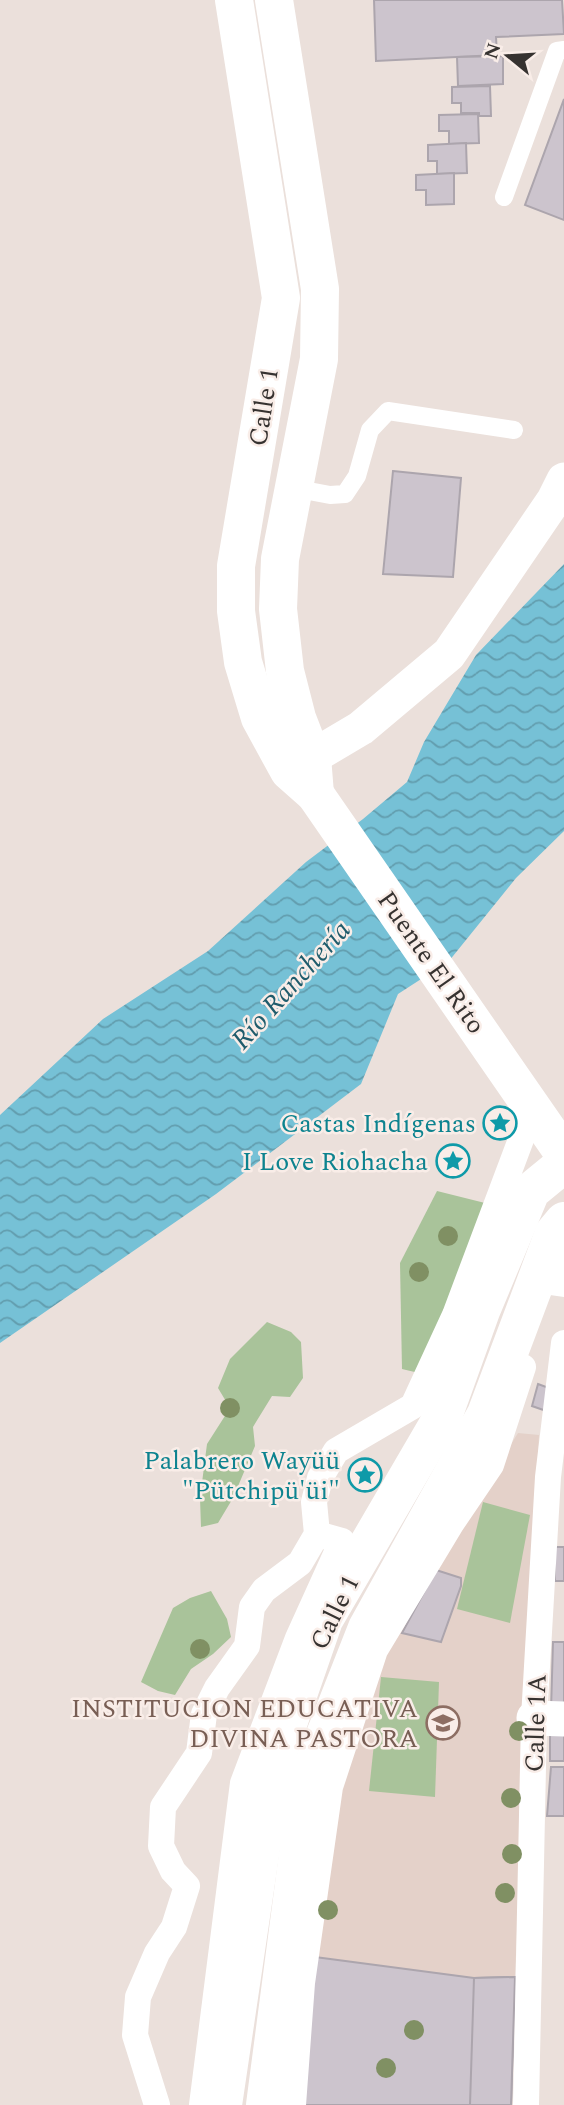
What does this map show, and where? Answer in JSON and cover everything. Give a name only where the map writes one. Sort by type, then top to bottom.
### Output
[{"type":"street","name":"Calle 1","points":[[234,0],[281,298],[236,566],[236,611],[243,662],[260,718],[289,771],[320,790]]},
{"type":"street","name":"Calle 1","points":[[274,0],[320,289],[319,359],[280,559],[278,609],[285,671],[320,790]]},
{"type":"street","points":[[320,790],[361,728],[449,654],[554,500],[564,480]]},
{"type":"street","points":[[249,482],[293,488]]},
{"type":"street","name":"Puente El Rito","points":[[320,790],[535,1113]]},
{"type":"street","points":[[157,2105],[135,2035],[138,1997],[157,1953],[174,1927],[187,1886],[173,1871],[161,1846],[163,1807],[199,1752],[204,1714],[247,1646],[252,1607],[264,1590],[300,1563],[317,1534],[314,1502],[320,1478],[336,1451],[414,1406],[455,1315],[523,1133],[535,1113],[564,1154]]},
{"type":"street","name":"Calle 1","points":[[223,2105],[273,1767],[324,1620],[444,1414],[481,1311],[531,1191],[564,1164]]},
{"type":"street","name":"Calle 1","points":[[265,2105],[308,1778],[367,1628],[485,1414],[561,1235]]},
{"type":"street","points":[[293,2105],[302,1983],[330,1787],[375,1650],[451,1524],[491,1465],[557,1283],[561,1235]]},
{"type":"street","name":"Calle 1A","points":[[526,2105],[549,1718],[548,1477],[564,1343]]},
{"type":"street","points":[[202,2105],[243,1783],[298,1638],[342,1541],[317,1534]]},
{"type":"lane","points":[[504,197],[557,51],[564,50]]},
{"type":"lane","points":[[293,488],[330,495],[345,494],[357,477],[370,430],[388,411],[514,430]]},
{"type":"shaded area","name":"INSTITUCION EDUCATIVA DIVINA PASTORA","points":[[518,1433],[539,1435],[515,1977],[474,1978],[315,1957],[337,1793],[381,1652]]},
{"type":"green space","points":[[437,1191],[485,1203],[423,1374],[402,1369],[400,1263]]},
{"type":"green space","points":[[267,1322],[291,1332],[301,1342],[303,1378],[290,1397],[272,1396],[253,1427],[255,1446],[233,1498],[218,1523],[201,1527],[200,1498],[207,1444],[230,1408],[218,1388],[230,1359]]},
{"type":"green space","points":[[483,1502],[530,1515],[510,1623],[457,1609]]},
{"type":"green space","points":[[211,1591],[227,1619],[231,1637],[191,1669],[175,1695],[158,1691],[141,1682],[173,1608],[190,1598]]},
{"type":"green space","points":[[381,1677],[439,1682],[435,1797],[369,1791]]},
{"type":"water","name":"Río Ranchería","points":[[564,564],[564,831],[516,878],[449,961],[398,994],[361,1084],[216,1194],[0,1343],[0,1115],[103,1019],[208,951],[306,862],[407,782],[424,742],[476,655]]},
{"type":"building","points":[[374,0],[562,0],[564,34],[496,37],[497,55],[376,61]]},
{"type":"building","points":[[503,56],[503,84],[458,86],[457,57]]},
{"type":"building","points":[[490,86],[491,116],[461,113],[461,103],[452,103],[452,87]]},
{"type":"building","points":[[564,99],[564,220],[525,205]]},
{"type":"building","points":[[478,114],[479,143],[449,144],[449,131],[439,131],[439,115]]},
{"type":"building","points":[[466,143],[467,173],[437,174],[437,161],[428,161],[428,145]]},
{"type":"building","points":[[454,173],[454,204],[426,205],[426,190],[416,190],[416,175]]},
{"type":"building","points":[[393,471],[461,478],[453,577],[383,574]]},
{"type":"building","points":[[538,1384],[557,1391],[549,1412],[532,1406]]},
{"type":"building","points":[[555,1547],[564,1547],[564,1581],[555,1581]]},
{"type":"building","points":[[436,1570],[461,1578],[461,1586],[441,1642],[402,1633]]},
{"type":"building","points":[[553,1642],[564,1642],[564,1710],[551,1710]]},
{"type":"building","points":[[550,1735],[564,1735],[564,1761],[550,1761]]},
{"type":"building","points":[[551,1767],[564,1767],[564,1816],[547,1816]]},
{"type":"building","points":[[315,1957],[474,1978],[515,1977],[511,2105],[295,2105]]},
{"type":"building","points":[[515,1977],[511,2105],[470,2105],[474,1978]]},
{"type":"place","name":"Castas Indígenas","points":[[500,1123]]},
{"type":"place","name":"I Love Riohacha","points":[[453,1161]]},
{"type":"place","name":"Palabrero Wayüü \"Pütchipü'üi\"","points":[[365,1475]]},
{"type":"place","name":"INSTITUCION EDUCATIVA DIVINA PASTORA","points":[[443,1723]]}]
